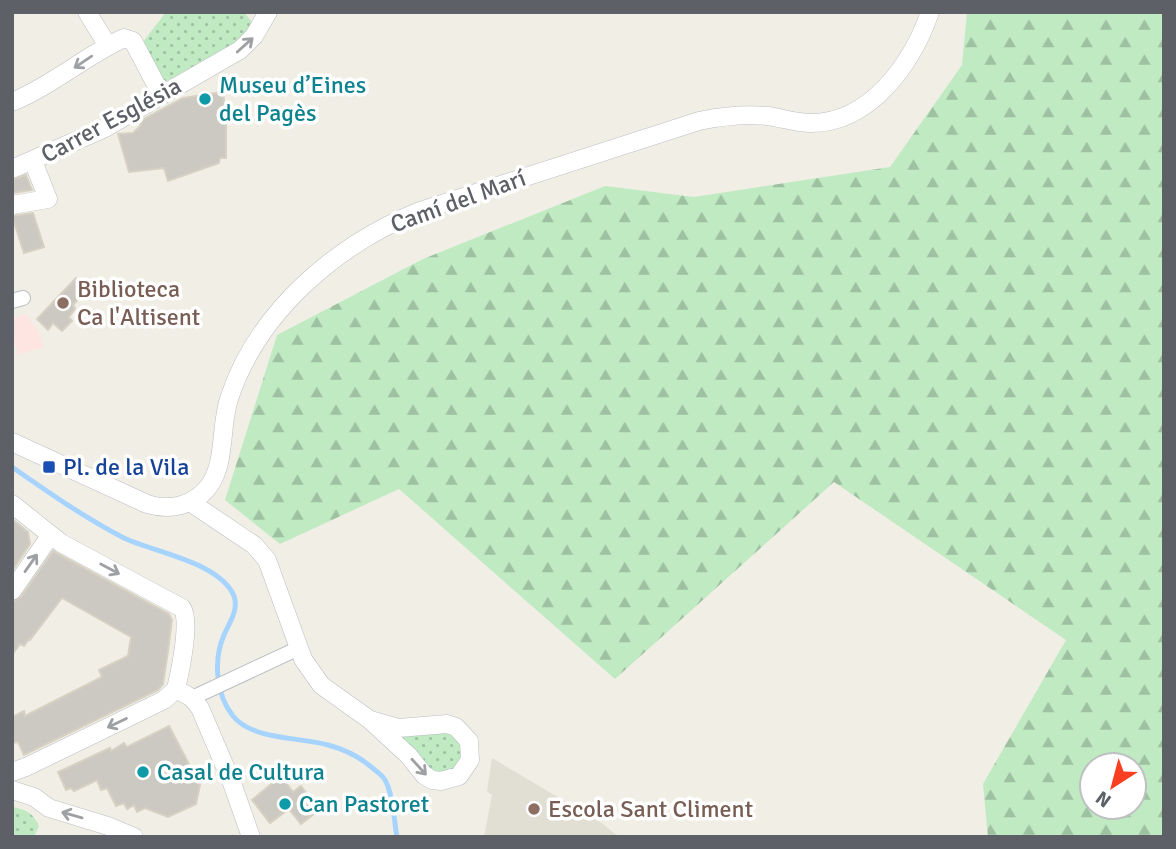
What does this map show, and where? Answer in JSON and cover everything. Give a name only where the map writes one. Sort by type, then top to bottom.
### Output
[{"type":"street","points":[[87,12],[108,46]]},
{"type":"street","name":"Carrer Església","points":[[12,169],[104,128],[240,50],[254,36],[268,12]]},
{"type":"street","name":"Camí del Marí","points":[[190,502],[207,489],[216,473],[228,402],[240,371],[258,338],[299,290],[356,243],[397,220],[420,211],[699,121],[730,114],[767,116],[808,123],[844,117],[864,106],[896,74],[913,48],[930,12]]},
{"type":"street","points":[[12,102],[32,94],[124,38],[133,41],[161,94]]},
{"type":"street","points":[[12,205],[48,199],[33,161]]},
{"type":"street","points":[[12,442],[147,504],[167,508],[190,502],[240,534],[261,552],[273,571],[299,648],[315,678],[370,720],[424,775],[441,782],[459,776],[470,760],[469,741],[456,727],[446,724],[398,727],[370,720]]},
{"type":"street","points":[[12,504],[50,536],[182,608],[186,624],[176,689],[164,700],[12,772]]},
{"type":"street","points":[[12,591],[50,536]]},
{"type":"street","points":[[192,698],[299,648]]},
{"type":"street","points":[[176,689],[192,698],[200,708],[232,783],[251,837]]},
{"type":"street","points":[[34,797],[28,785],[36,762]]},
{"type":"street","points":[[12,790],[34,797],[49,808],[134,837]]},
{"type":"shaded area","points":[[26,314],[38,331],[44,347],[18,355],[12,336],[12,319]]},
{"type":"shaded area","name":"Escola Sant Climent","points":[[492,758],[603,824],[619,837],[484,837],[492,795],[487,791]]},
{"type":"green space","points":[[166,12],[244,12],[252,22],[243,38],[165,82],[160,81],[143,42]]},
{"type":"green space","points":[[967,12],[1164,12],[1164,837],[988,837],[983,784],[1066,640],[834,482],[615,679],[399,489],[280,544],[225,500],[277,335],[423,259],[605,186],[694,197],[890,167],[962,65]]},
{"type":"green space","points":[[446,729],[466,750],[457,770],[435,774],[394,737]]},
{"type":"green space","points":[[12,807],[25,811],[34,818],[39,826],[34,837],[12,837]]},
{"type":"building","points":[[223,92],[226,158],[220,158],[219,163],[168,181],[164,168],[129,172],[118,134],[133,133],[140,126],[140,121],[183,98]]},
{"type":"building","points":[[26,175],[32,190],[12,193],[12,180]]},
{"type":"building","points":[[33,213],[44,247],[24,253],[12,216]]},
{"type":"building","name":"Biblioteca Ca l'Altisent","points":[[76,278],[87,289],[73,305],[75,309],[69,317],[72,321],[62,331],[53,323],[48,330],[37,319]]},
{"type":"building","points":[[12,519],[28,532],[30,544],[12,571]]},
{"type":"building","points":[[53,551],[169,614],[172,620],[168,651],[163,684],[158,690],[24,755],[18,742],[12,743],[12,717],[24,711],[25,716],[102,677],[99,670],[128,656],[131,637],[62,598],[30,640],[24,646],[20,644],[12,655],[12,602],[21,597]]},
{"type":"building","name":"Casal de Cultura","points":[[169,726],[200,785],[196,804],[168,817],[145,808],[137,812],[134,805],[127,809],[124,803],[116,806],[107,788],[101,790],[97,780],[74,791],[71,788],[66,790],[58,772],[110,748],[111,751],[124,743],[127,747]]},
{"type":"building","name":"Can Pastoret","points":[[281,776],[293,792],[301,786],[319,810],[301,824],[289,809],[270,823],[252,800]]},
{"type":"waterway","points":[[12,467],[109,530],[136,543],[201,566],[226,584],[235,601],[233,616],[218,655],[218,677],[227,708],[241,724],[252,730],[317,742],[350,753],[365,762],[382,776],[388,786],[397,837]]},
{"type":"place","name":"Museu d’Eines del Pagès","points":[[205,99]]},
{"type":"place","name":"Biblioteca Ca l'Altisent","points":[[63,303]]},
{"type":"place","name":"Pl. de la Vila","points":[[49,467]]},
{"type":"place","name":"Casal de Cultura","points":[[143,772]]},
{"type":"place","name":"Can Pastoret","points":[[285,804]]},
{"type":"place","name":"Escola Sant Climent","points":[[534,809]]}]
